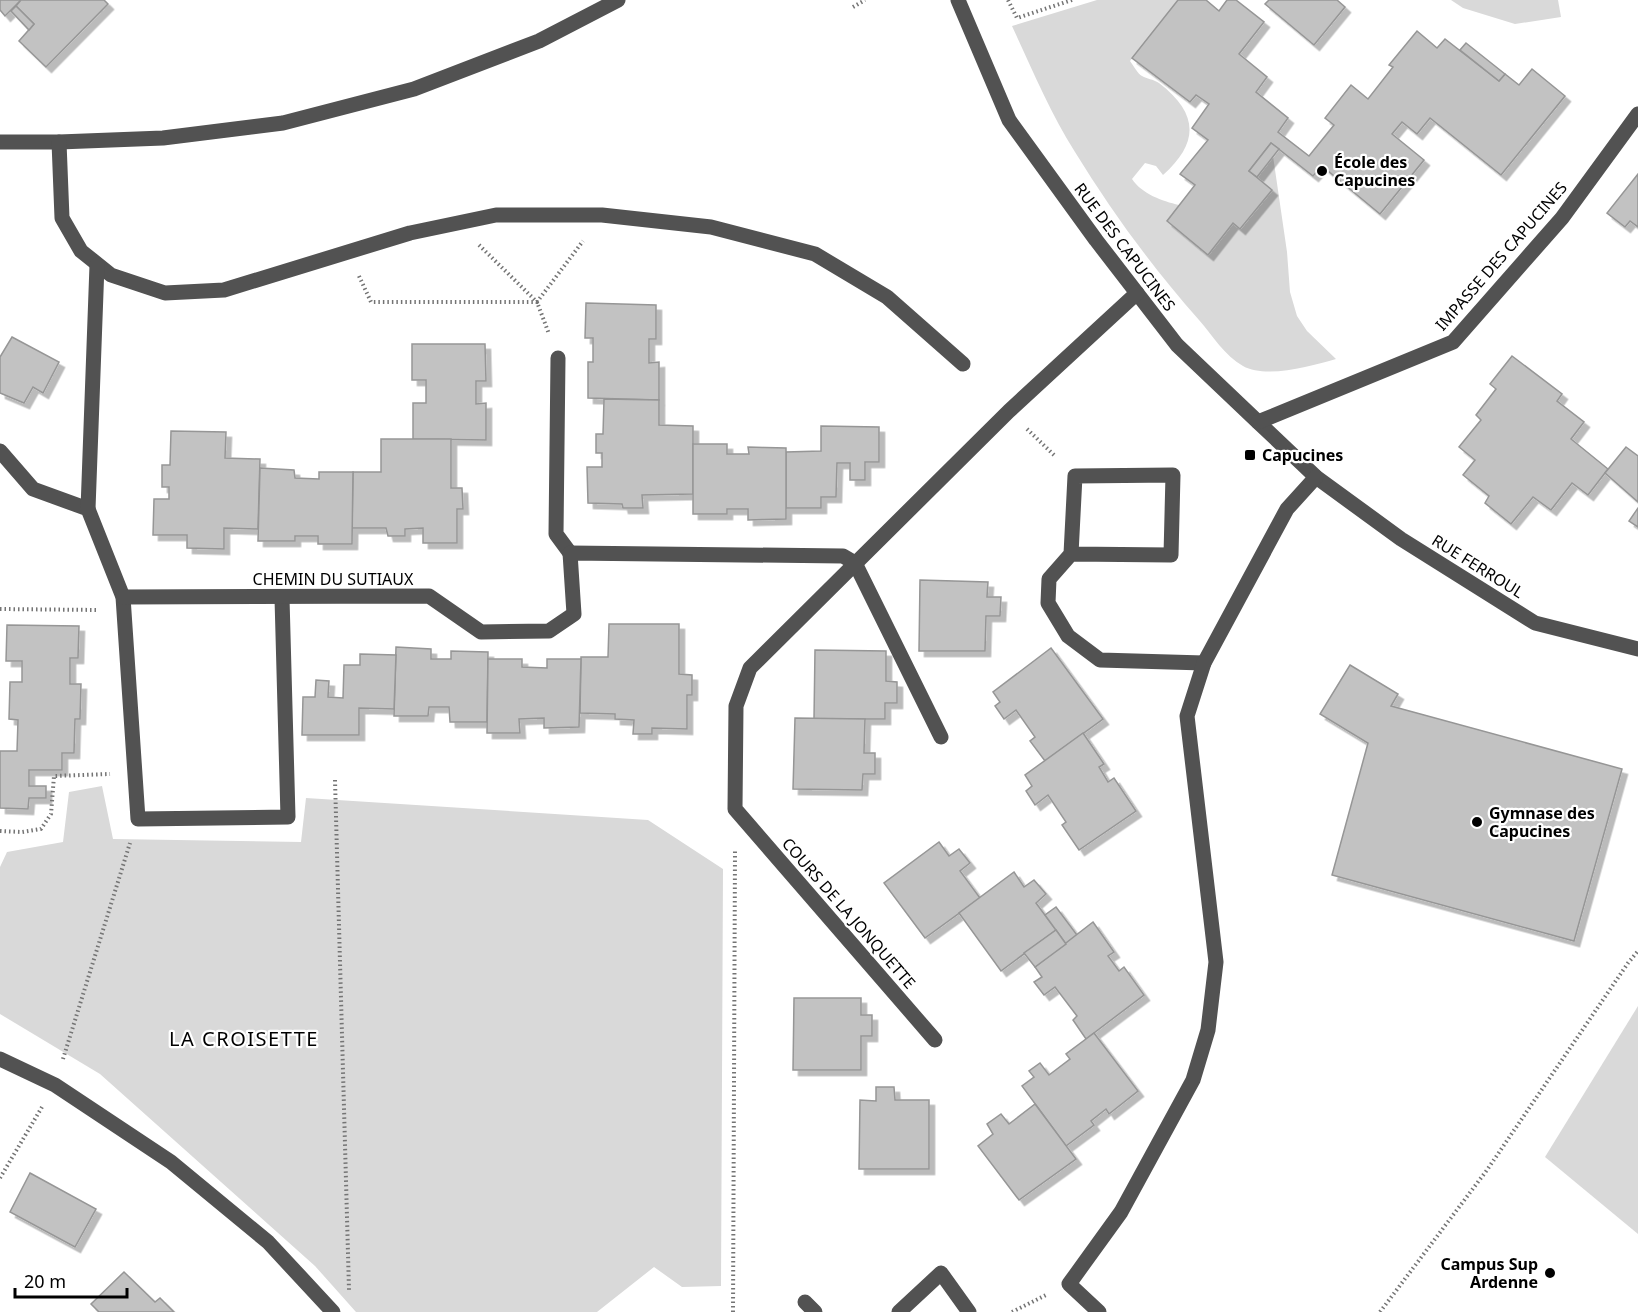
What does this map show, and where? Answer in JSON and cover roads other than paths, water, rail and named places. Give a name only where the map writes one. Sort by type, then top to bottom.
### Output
[{"type":"street","points":[[0,142],[164,138],[283,123],[414,89],[539,41],[618,0]]},
{"type":"street","name":"RUE DES CAPUCINES","points":[[958,0],[1009,120],[1096,240],[1177,345],[1316,477]]},
{"type":"street","name":"IMPASSE DES CAPUCINES","points":[[1258,422],[1453,342],[1562,219],[1638,114]]},
{"type":"street","points":[[59,142],[62,218],[81,251],[111,275],[165,293],[224,290],[410,233],[496,215],[602,215],[711,227],[815,254],[887,297],[963,364]]},
{"type":"street","points":[[97,265],[88,509],[124,603],[138,819],[288,817],[282,598]]},
{"type":"street","points":[[855,563],[1009,411],[1137,293]]},
{"type":"street","points":[[558,358],[556,534],[570,553],[843,556],[855,563],[941,737]]},
{"type":"street","points":[[0,451],[33,489],[88,509]]},
{"type":"street","points":[[1071,554],[1172,555],[1173,476],[1075,476],[1071,554],[1049,579],[1048,603],[1068,636],[1100,660],[1204,663]]},
{"type":"street","points":[[1099,1312],[1069,1284],[1120,1212],[1192,1080],[1208,1030],[1216,962],[1187,716],[1204,663],[1287,509],[1316,477]]},
{"type":"street","name":"RUE FERROUL","points":[[1316,477],[1401,539],[1535,623],[1638,649]]},
{"type":"street","name":"CHEMIN DU SUTIAUX","points":[[124,603],[429,596],[482,632],[549,631],[574,614],[570,553]]},
{"type":"street","name":"COURS DE LA JONQUETTE","points":[[855,563],[750,668],[736,706],[735,809],[935,1040]]},
{"type":"street","points":[[0,1059],[55,1085],[171,1162],[268,1242],[333,1312]]},
{"type":"street","points":[[899,1312],[941,1273],[969,1312]]},
{"type":"place","name":"École des Capucines","points":[[1322,171]]},
{"type":"place","name":"Capucines","points":[[1250,455]]},
{"type":"place","name":"Gymnase des Capucines","points":[[1477,822]]},
{"type":"place","name":"Campus Sup Ardenne","points":[[1550,1273]]},
{"type":"district","name":"LA CROISETTE","points":[[244,1039]]}]
